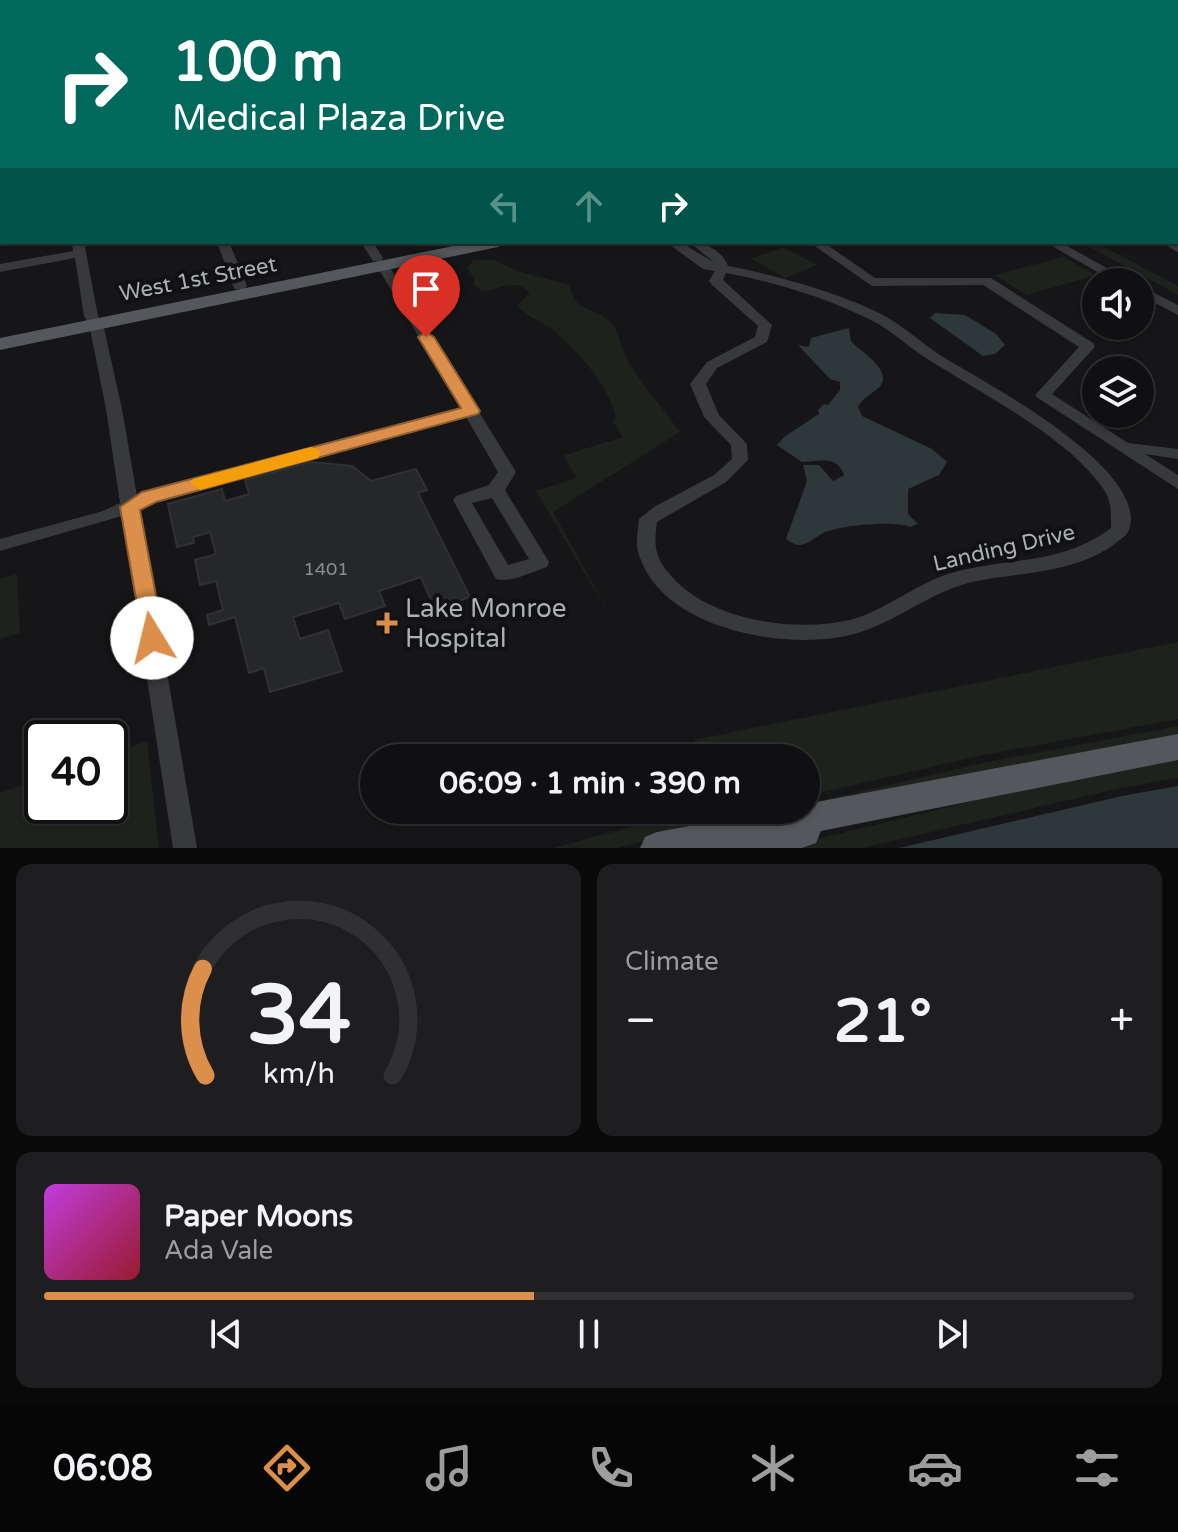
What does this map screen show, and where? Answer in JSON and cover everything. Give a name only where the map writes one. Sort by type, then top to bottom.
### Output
[{"type":"main road","name":"West 1st Street","points":[[0,335],[338,275],[450,244]]},
{"type":"main road","name":"West 1st Street","points":[[0,344],[240,286],[486,244]]},
{"type":"main road","points":[[657,848],[1178,747]]},
{"type":"main road","points":[[738,848],[1038,776]]},
{"type":"street","points":[[41,0],[51,0]]},
{"type":"street","points":[[224,244],[240,286]]},
{"type":"street","points":[[368,244],[507,472],[504,484],[496,490],[462,500],[503,574],[540,562],[496,490]]},
{"type":"street","name":"Landing Drive","points":[[675,244],[707,266],[722,269],[838,300],[878,318],[1048,429],[1097,470],[1120,504],[1120,530],[1103,546],[1074,558],[934,584],[879,618],[849,628],[811,632],[744,624],[701,610],[674,591],[648,554],[648,519],[672,502],[707,488],[728,475],[740,460],[739,444],[712,417],[698,384],[712,365],[762,339],[765,325],[716,281],[722,269]]},
{"type":"street","points":[[698,244],[721,262],[722,269]]},
{"type":"street","points":[[818,244],[872,282],[986,281],[1088,346],[1043,395],[1178,483]]},
{"type":"street","points":[[1055,244],[1099,268]]},
{"type":"street","points":[[0,268],[79,248],[130,507],[185,848]]},
{"type":"street","points":[[1154,298],[1178,311]]},
{"type":"street","points":[[0,545],[109,515],[149,497],[471,411]]},
{"type":"street","points":[[1125,446],[1178,454]]},
{"type":"shaded area","points":[[1084,244],[1099,244],[1144,268],[1128,268]]},
{"type":"shaded area","points":[[783,247],[817,265],[785,278],[751,259]]},
{"type":"shaded area","points":[[1063,257],[1083,268],[1082,279],[1027,295],[995,275]]},
{"type":"shaded area","points":[[474,260],[494,260],[517,271],[570,285],[580,305],[612,324],[632,367],[680,432],[553,512],[615,624],[536,491],[577,478],[565,455],[623,437],[613,422],[616,419],[613,407],[600,382],[573,349],[554,331],[517,305],[530,294],[525,289],[508,285],[483,291],[474,286],[474,278],[467,268]]},
{"type":"shaded area","points":[[1154,273],[1178,286],[1178,295],[1154,282]]},
{"type":"shaded area","points":[[935,313],[965,315],[996,334],[1005,345],[995,354],[983,356],[930,318]]},
{"type":"shaded area","points":[[849,328],[851,341],[876,363],[883,377],[882,383],[858,407],[862,416],[932,449],[947,462],[939,475],[908,489],[908,514],[918,524],[910,527],[868,524],[843,527],[797,545],[786,539],[807,481],[803,465],[819,465],[833,481],[844,475],[837,464],[802,462],[777,445],[819,414],[818,410],[824,404],[828,405],[840,390],[840,382],[830,379],[798,345],[809,347],[811,338]]},
{"type":"shaded area","points":[[17,574],[20,633],[0,639],[0,579]]},
{"type":"shaded area","points":[[1178,642],[1178,719],[978,756],[820,793],[820,744],[696,744],[694,740]]},
{"type":"shaded area","points":[[1178,726],[1178,739],[820,805],[820,801],[983,763]]},
{"type":"shaded area","points":[[147,741],[159,848],[0,848],[0,793],[24,784],[24,824],[128,824],[128,748]]},
{"type":"shaded area","points":[[1178,756],[1178,778],[1116,789],[862,848],[780,848],[1051,782]]},
{"type":"shaded area","points":[[1178,786],[1178,848],[899,848],[1122,796]]},
{"type":"shaded area","points":[[641,824],[714,824],[617,848],[554,848]]},
{"type":"building","name":"Lake Monroe Hospital","points":[[310,462],[352,466],[371,481],[416,469],[427,490],[418,493],[470,597],[435,609],[421,577],[379,591],[385,606],[345,619],[339,603],[293,617],[300,639],[328,630],[342,671],[270,692],[264,668],[249,673],[235,617],[209,625],[207,615],[223,610],[216,581],[200,585],[195,560],[216,554],[210,532],[193,537],[194,543],[177,547],[168,504],[222,489],[225,501],[249,494],[245,480]]},
{"type":"slow traffic","points":[[200,483],[311,453]]},
{"type":"place","name":"Lake Monroe Hospital","points":[[387,623]]},
{"type":"route","points":[[152,638],[130,507],[149,497],[471,411],[426,337]]}]
